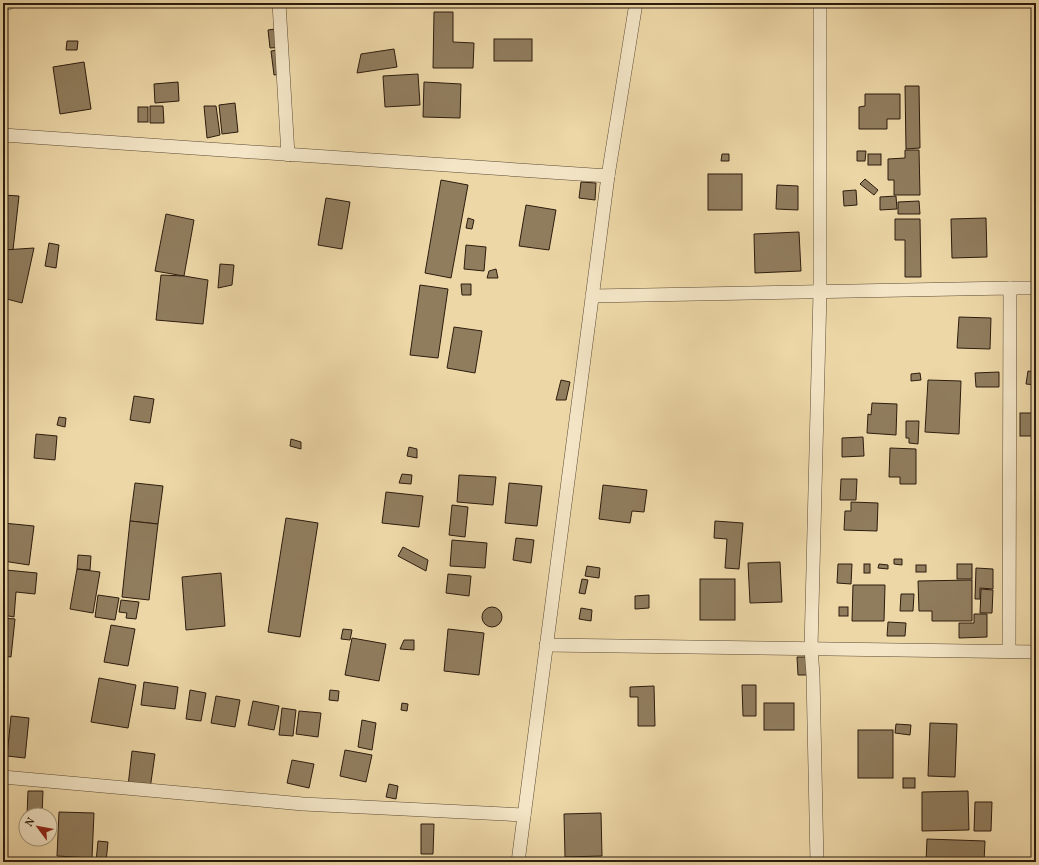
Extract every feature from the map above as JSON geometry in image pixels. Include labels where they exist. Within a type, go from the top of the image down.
[{"type":"street","points":[[3,3],[8,3]]},
{"type":"street","points":[[279,3],[288,155]]},
{"type":"street","points":[[518,862],[608,176],[636,3]]},
{"type":"street","points":[[817,862],[814,675],[811,648],[820,292],[820,3]]},
{"type":"street","points":[[3,135],[608,176]]},
{"type":"street","points":[[1009,651],[1010,288]]},
{"type":"street","points":[[592,296],[1036,288]]},
{"type":"street","points":[[546,644],[1036,652]]},
{"type":"street","points":[[3,777],[303,804],[524,815]]},
{"type":"building","points":[[434,12],[453,12],[453,42],[474,43],[473,68],[433,68]]},
{"type":"building","points":[[282,28],[284,47],[270,48],[268,30]]},
{"type":"building","points":[[494,39],[532,39],[532,61],[494,61]]},
{"type":"building","points":[[67,41],[78,41],[77,50],[66,50]]},
{"type":"building","points":[[285,49],[288,73],[274,75],[271,51]]},
{"type":"building","points":[[394,49],[397,67],[357,73],[361,54]]},
{"type":"building","points":[[84,62],[91,109],[60,114],[53,67]]},
{"type":"building","points":[[418,74],[420,105],[385,107],[383,76]]},
{"type":"building","points":[[178,82],[179,101],[155,103],[154,84]]},
{"type":"building","points":[[424,82],[461,84],[460,118],[423,117]]},
{"type":"building","points":[[905,86],[919,86],[920,148],[906,149]]},
{"type":"building","points":[[865,94],[900,94],[900,119],[887,119],[887,129],[859,129],[859,107],[865,106]]},
{"type":"building","points":[[235,103],[238,132],[222,134],[219,105]]},
{"type":"building","points":[[150,106],[163,106],[164,123],[150,123]]},
{"type":"building","points":[[204,106],[216,106],[220,135],[207,138]]},
{"type":"building","points":[[138,107],[148,107],[148,122],[138,122]]},
{"type":"building","points":[[905,150],[919,150],[920,195],[894,195],[894,180],[888,180],[888,159],[905,158]]},
{"type":"building","points":[[857,151],[866,151],[865,161],[857,161]]},
{"type":"building","points":[[722,154],[729,154],[729,161],[721,161]]},
{"type":"building","points":[[868,154],[881,154],[881,165],[868,165]]},
{"type":"building","points":[[708,174],[742,174],[742,210],[708,210]]},
{"type":"building","points":[[865,179],[878,190],[874,195],[860,184]]},
{"type":"building","points":[[441,180],[468,185],[451,278],[425,273]]},
{"type":"building","points":[[581,182],[596,183],[595,200],[579,198]]},
{"type":"building","points":[[777,185],[798,186],[798,210],[776,209]]},
{"type":"building","points":[[856,190],[857,205],[844,206],[843,191]]},
{"type":"building","points":[[3,195],[19,196],[13,250],[3,249]]},
{"type":"building","points":[[896,196],[897,209],[880,210],[880,197]]},
{"type":"building","points":[[326,198],[350,202],[342,249],[318,245]]},
{"type":"building","points":[[919,201],[920,214],[898,214],[898,202]]},
{"type":"building","points":[[526,205],[556,210],[549,250],[519,246]]},
{"type":"building","points":[[166,214],[194,220],[184,276],[155,271]]},
{"type":"building","points":[[468,218],[474,220],[472,229],[466,228]]},
{"type":"building","points":[[986,218],[987,257],[952,258],[951,219]]},
{"type":"building","points":[[895,219],[920,219],[921,277],[905,277],[905,240],[895,240]]},
{"type":"building","points":[[799,232],[801,271],[755,273],[754,234]]},
{"type":"building","points":[[49,243],[59,245],[56,268],[45,266]]},
{"type":"building","points":[[466,245],[486,247],[484,271],[464,269]]},
{"type":"building","points":[[34,248],[22,303],[3,298],[3,250]]},
{"type":"building","points":[[220,264],[234,265],[232,285],[218,288]]},
{"type":"building","points":[[496,269],[498,278],[487,278],[489,271]]},
{"type":"building","points":[[161,275],[184,276],[208,280],[203,324],[156,320]]},
{"type":"building","points":[[461,284],[471,284],[471,295],[462,295]]},
{"type":"building","points":[[420,285],[448,289],[438,358],[410,355]]},
{"type":"building","points":[[959,317],[991,318],[990,349],[957,348]]},
{"type":"building","points":[[454,327],[482,331],[475,373],[447,368]]},
{"type":"building","points":[[1028,371],[1036,372],[1036,385],[1026,384]]},
{"type":"building","points":[[999,372],[999,387],[976,387],[975,373]]},
{"type":"building","points":[[920,373],[921,380],[911,381],[911,374]]},
{"type":"building","points":[[561,380],[570,382],[566,400],[556,400]]},
{"type":"building","points":[[928,380],[961,381],[959,434],[925,432]]},
{"type":"building","points":[[134,396],[154,399],[150,423],[130,420]]},
{"type":"building","points":[[872,403],[897,404],[896,435],[867,433],[868,414],[871,415]]},
{"type":"building","points":[[1020,413],[1036,413],[1036,436],[1020,436]]},
{"type":"building","points":[[59,417],[66,418],[65,427],[57,425]]},
{"type":"building","points":[[906,421],[919,421],[918,444],[909,443],[909,438],[906,438]]},
{"type":"building","points":[[36,434],[57,436],[55,460],[34,458]]},
{"type":"building","points":[[863,437],[864,456],[842,457],[842,438]]},
{"type":"building","points":[[291,439],[301,442],[301,449],[290,446]]},
{"type":"building","points":[[409,447],[417,449],[417,458],[407,456]]},
{"type":"building","points":[[890,448],[916,449],[916,484],[900,484],[900,477],[889,477]]},
{"type":"building","points":[[402,474],[412,475],[411,484],[399,483]]},
{"type":"building","points":[[459,475],[496,477],[493,505],[457,502]]},
{"type":"building","points":[[841,479],[857,479],[856,500],[840,500]]},
{"type":"building","points":[[135,483],[163,486],[158,524],[130,521]]},
{"type":"building","points":[[509,483],[542,486],[537,526],[505,523]]},
{"type":"building","points":[[603,485],[647,490],[644,512],[632,511],[630,523],[599,519]]},
{"type":"building","points":[[386,492],[423,496],[419,527],[382,523]]},
{"type":"building","points":[[851,502],[878,503],[877,531],[844,530],[845,511],[851,511]]},
{"type":"building","points":[[452,505],[468,507],[465,537],[449,535]]},
{"type":"building","points":[[286,518],[318,523],[300,637],[268,632]]},
{"type":"building","points":[[130,521],[158,524],[149,600],[122,597]]},
{"type":"building","points":[[715,521],[743,523],[739,569],[725,568],[727,539],[714,538]]},
{"type":"building","points":[[3,523],[34,526],[29,565],[3,561]]},
{"type":"building","points":[[516,538],[534,540],[531,563],[513,560]]},
{"type":"building","points":[[452,540],[487,543],[485,568],[450,566]]},
{"type":"building","points":[[403,547],[428,560],[426,571],[398,556]]},
{"type":"building","points":[[78,555],[91,556],[90,570],[77,569]]},
{"type":"building","points":[[894,559],[902,559],[902,565],[894,564]]},
{"type":"building","points":[[780,562],[782,602],[750,603],[748,563]]},
{"type":"building","points":[[838,564],[852,564],[851,584],[837,583]]},
{"type":"building","points":[[864,564],[870,564],[870,573],[864,573]]},
{"type":"building","points":[[879,564],[888,565],[888,569],[878,568]]},
{"type":"building","points":[[957,564],[972,564],[972,579],[957,579]]},
{"type":"building","points":[[916,565],[926,565],[926,572],[916,572]]},
{"type":"building","points":[[3,566],[6,566],[6,570],[3,601]]},
{"type":"building","points":[[587,566],[600,568],[599,578],[585,576]]},
{"type":"building","points":[[976,568],[993,569],[993,589],[980,588],[980,599],[975,599]]},
{"type":"building","points":[[77,569],[100,572],[93,613],[70,609]]},
{"type":"building","points":[[6,570],[37,573],[35,594],[16,592],[14,617],[3,615]]},
{"type":"building","points":[[221,573],[225,626],[186,630],[182,577]]},
{"type":"building","points":[[448,574],[471,576],[469,596],[446,593]]},
{"type":"building","points":[[582,579],[588,580],[585,594],[579,593]]},
{"type":"building","points":[[700,579],[735,579],[735,620],[700,620]]},
{"type":"building","points":[[972,580],[972,621],[932,621],[932,611],[919,611],[918,581]]},
{"type":"building","points":[[853,585],[885,585],[884,621],[852,621]]},
{"type":"building","points":[[981,589],[993,590],[992,613],[980,613]]},
{"type":"building","points":[[901,594],[914,594],[913,611],[900,611]]},
{"type":"building","points":[[98,595],[119,598],[115,620],[95,617]]},
{"type":"building","points":[[649,595],[649,608],[635,609],[635,596]]},
{"type":"building","points":[[121,600],[139,602],[136,619],[126,618],[127,613],[119,612]]},
{"type":"building","points":[[492,607],[499,610],[502,617],[499,624],[492,627],[485,624],[482,617],[485,610]]},
{"type":"building","points":[[839,607],[848,607],[848,616],[839,616]]},
{"type":"building","points":[[581,608],[592,610],[591,621],[579,619]]},
{"type":"building","points":[[974,614],[987,614],[987,637],[959,638],[959,623],[974,623]]},
{"type":"building","points":[[3,618],[15,619],[11,657],[3,656]]},
{"type":"building","points":[[888,622],[906,623],[905,636],[887,636]]},
{"type":"building","points":[[111,625],[135,629],[128,666],[104,662]]},
{"type":"building","points":[[343,629],[352,630],[350,640],[341,639]]},
{"type":"building","points":[[448,629],[484,633],[479,675],[444,671]]},
{"type":"building","points":[[352,638],[386,644],[379,681],[345,675]]},
{"type":"building","points":[[404,640],[414,640],[414,650],[400,649]]},
{"type":"building","points":[[797,657],[808,657],[808,675],[798,675]]},
{"type":"building","points":[[99,678],[136,685],[128,728],[91,722]]},
{"type":"building","points":[[144,682],[178,687],[175,709],[141,705]]},
{"type":"building","points":[[742,685],[756,685],[756,716],[743,716]]},
{"type":"building","points":[[654,686],[655,726],[638,726],[638,697],[630,697],[630,687]]},
{"type":"building","points":[[190,690],[206,693],[201,721],[186,719]]},
{"type":"building","points":[[330,690],[339,691],[338,701],[329,700]]},
{"type":"building","points":[[216,696],[240,700],[235,727],[211,723]]},
{"type":"building","points":[[253,701],[279,706],[274,730],[248,725]]},
{"type":"building","points":[[402,703],[408,704],[407,711],[401,710]]},
{"type":"building","points":[[764,703],[794,703],[794,730],[764,730]]},
{"type":"building","points":[[282,708],[296,710],[293,736],[279,735]]},
{"type":"building","points":[[299,711],[321,713],[318,737],[296,734]]},
{"type":"building","points":[[11,716],[29,718],[25,758],[7,756]]},
{"type":"building","points":[[362,720],[376,723],[372,750],[358,747]]},
{"type":"building","points":[[930,723],[957,724],[955,777],[928,776]]},
{"type":"building","points":[[896,724],[911,725],[910,735],[895,733]]},
{"type":"building","points":[[858,730],[893,730],[893,778],[858,778]]},
{"type":"building","points":[[345,750],[372,755],[366,782],[340,776]]},
{"type":"building","points":[[132,751],[155,754],[150,789],[128,786]]},
{"type":"building","points":[[292,760],[314,764],[309,788],[287,783]]},
{"type":"building","points":[[903,778],[915,778],[915,788],[903,788]]},
{"type":"building","points":[[389,784],[398,786],[396,799],[386,797]]},
{"type":"building","points":[[28,791],[43,791],[42,807],[27,807]]},
{"type":"building","points":[[968,791],[969,830],[922,831],[922,792]]},
{"type":"building","points":[[975,802],[992,802],[991,831],[974,831]]},
{"type":"building","points":[[59,812],[94,813],[92,858],[57,856]]},
{"type":"building","points":[[601,813],[602,856],[565,857],[564,814]]},
{"type":"building","points":[[421,824],[434,824],[433,854],[421,854]]},
{"type":"building","points":[[927,839],[985,841],[984,862],[926,862]]},
{"type":"building","points":[[98,841],[108,842],[106,862],[96,862]]}]
